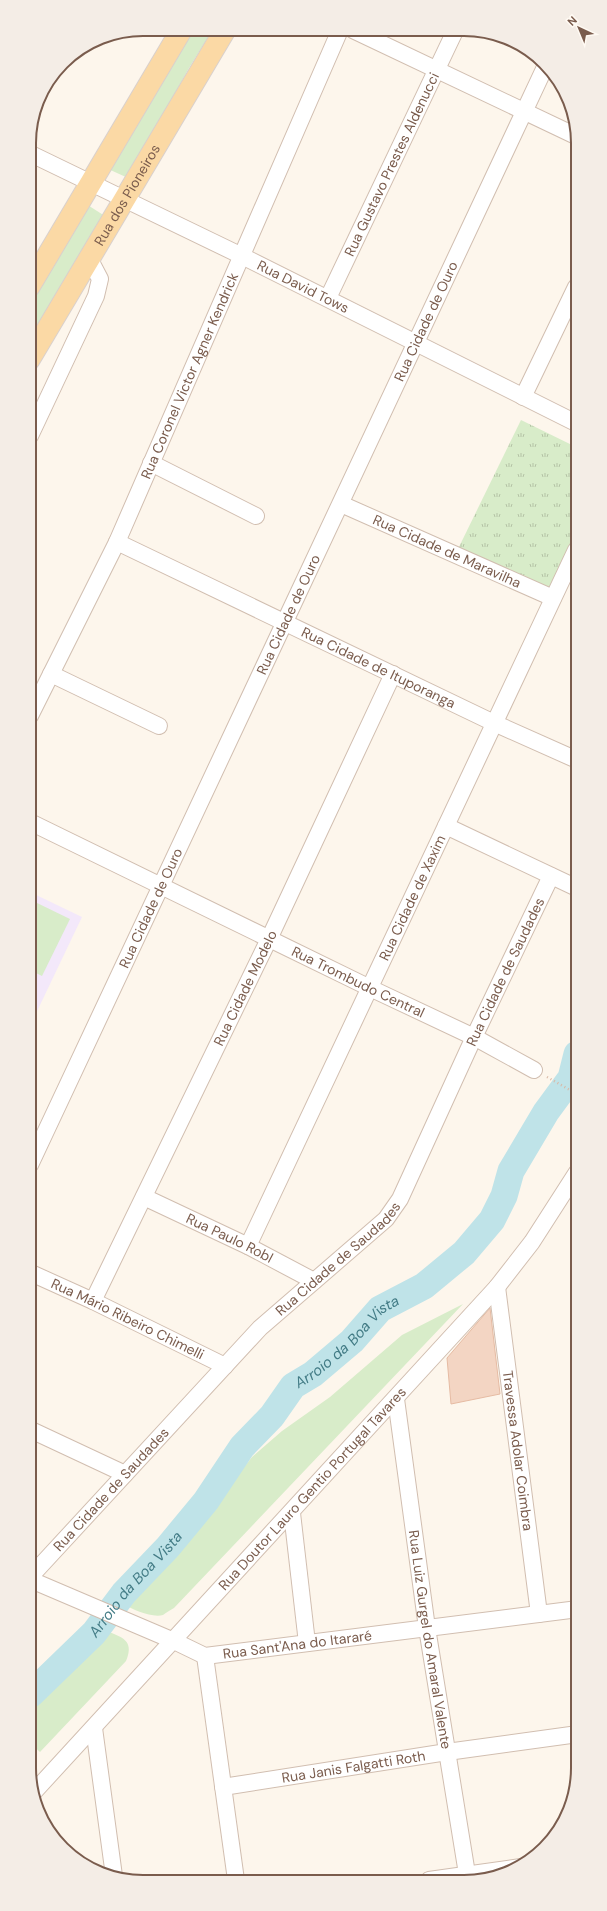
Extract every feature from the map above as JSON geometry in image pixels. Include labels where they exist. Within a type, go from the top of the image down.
[{"type":"main road","points":[[36,275],[178,36]]},
{"type":"main road","name":"Rua dos Pioneiros","points":[[36,350],[221,36]]},
{"type":"street","name":"Rua Coronel Victor Agner Kendrick","points":[[36,704],[117,542],[337,36]]},
{"type":"street","points":[[365,36],[436,71],[570,133]]},
{"type":"street","name":"Rua Gustavo Prestes Aldenucci","points":[[328,298],[453,36]]},
{"type":"street","name":"Rua Cidade de Ouro","points":[[36,1152],[417,344],[543,71]]},
{"type":"street","name":"Rua David Tows","points":[[36,157],[328,298],[571,421]]},
{"type":"street","points":[[36,423],[96,296],[100,280],[89,258]]},
{"type":"street","points":[[523,397],[571,297]]},
{"type":"street","points":[[151,463],[256,516]]},
{"type":"street","name":"Rua Cidade de Maravilha","points":[[341,504],[553,598]]},
{"type":"street","name":"Rua Cidade de Ituporanga","points":[[117,542],[494,723],[571,757]]},
{"type":"street","name":"Rua Cidade de Xaxim","points":[[248,1246],[571,560]]},
{"type":"street","points":[[51,674],[159,726]]},
{"type":"street","name":"Rua Cidade Modelo","points":[[93,1301],[269,938],[393,674]]},
{"type":"street","name":"Rua Trombudo Central","points":[[36,825],[370,988],[474,1037],[539,1072]]},
{"type":"street","points":[[446,826],[571,885]]},
{"type":"street","name":"Rua Cidade de Saudades","points":[[36,1571],[260,1328],[386,1219],[400,1199],[474,1037],[552,876]]},
{"type":"street","name":"Rua Doutor Lauro Gentio Portugal Tavares","points":[[38,1788],[292,1513],[497,1287],[532,1242],[571,1181]]},
{"type":"street","name":"Rua Paulo Robl","points":[[144,1197],[248,1246],[314,1281]]},
{"type":"street","name":"Rua Mário Ribeiro Chimelli","points":[[36,1275],[93,1301],[225,1366]]},
{"type":"street","name":"Travessa Adolar Coimbra","points":[[497,1287],[539,1614]]},
{"type":"street","name":"Rua Luiz Gurgel do Amaral Valente","points":[[396,1399],[427,1628],[468,1875]]},
{"type":"street","points":[[36,1432],[125,1474]]},
{"type":"street","points":[[292,1513],[307,1643]]},
{"type":"street","name":"Rua Sant'Ana do Itararé","points":[[36,1582],[174,1641],[205,1656],[571,1610]]},
{"type":"street","points":[[205,1656],[235,1875]]},
{"type":"street","points":[[94,1728],[113,1870]]},
{"type":"street","name":"Rua Janis Falgatti Roth","points":[[223,1787],[447,1752],[571,1735]]},
{"type":"path","points":[[539,1072],[571,1090]]},
{"type":"shaded area","points":[[36,895],[82,917],[36,1013]]},
{"type":"green space","points":[[187,36],[209,36],[189,68],[128,178],[106,168]]},
{"type":"green space","points":[[83,202],[108,218],[36,334],[36,283]]},
{"type":"green space","points":[[521,420],[571,445],[571,550],[551,594],[458,549]]},
{"type":"green space","points":[[36,902],[70,919],[42,976],[36,973]]},
{"type":"green space","points":[[463,1304],[174,1608],[159,1616],[137,1611],[124,1604],[139,1594],[171,1560],[252,1457],[282,1431],[330,1397],[402,1335]]},
{"type":"green space","points":[[101,1629],[124,1639],[129,1647],[126,1661],[40,1752],[36,1748],[36,1699],[86,1650]]},
{"type":"building","points":[[490,1308],[500,1394],[451,1404],[447,1358]]},
{"type":"waterway","name":"Arroio da Boa Vista","points":[[36,1689],[94,1633],[124,1593],[168,1547],[206,1501],[242,1447],[272,1416],[293,1386],[313,1374],[352,1341],[380,1309],[424,1286],[464,1253],[492,1220],[504,1196],[511,1171],[546,1112],[571,1078]]}]
